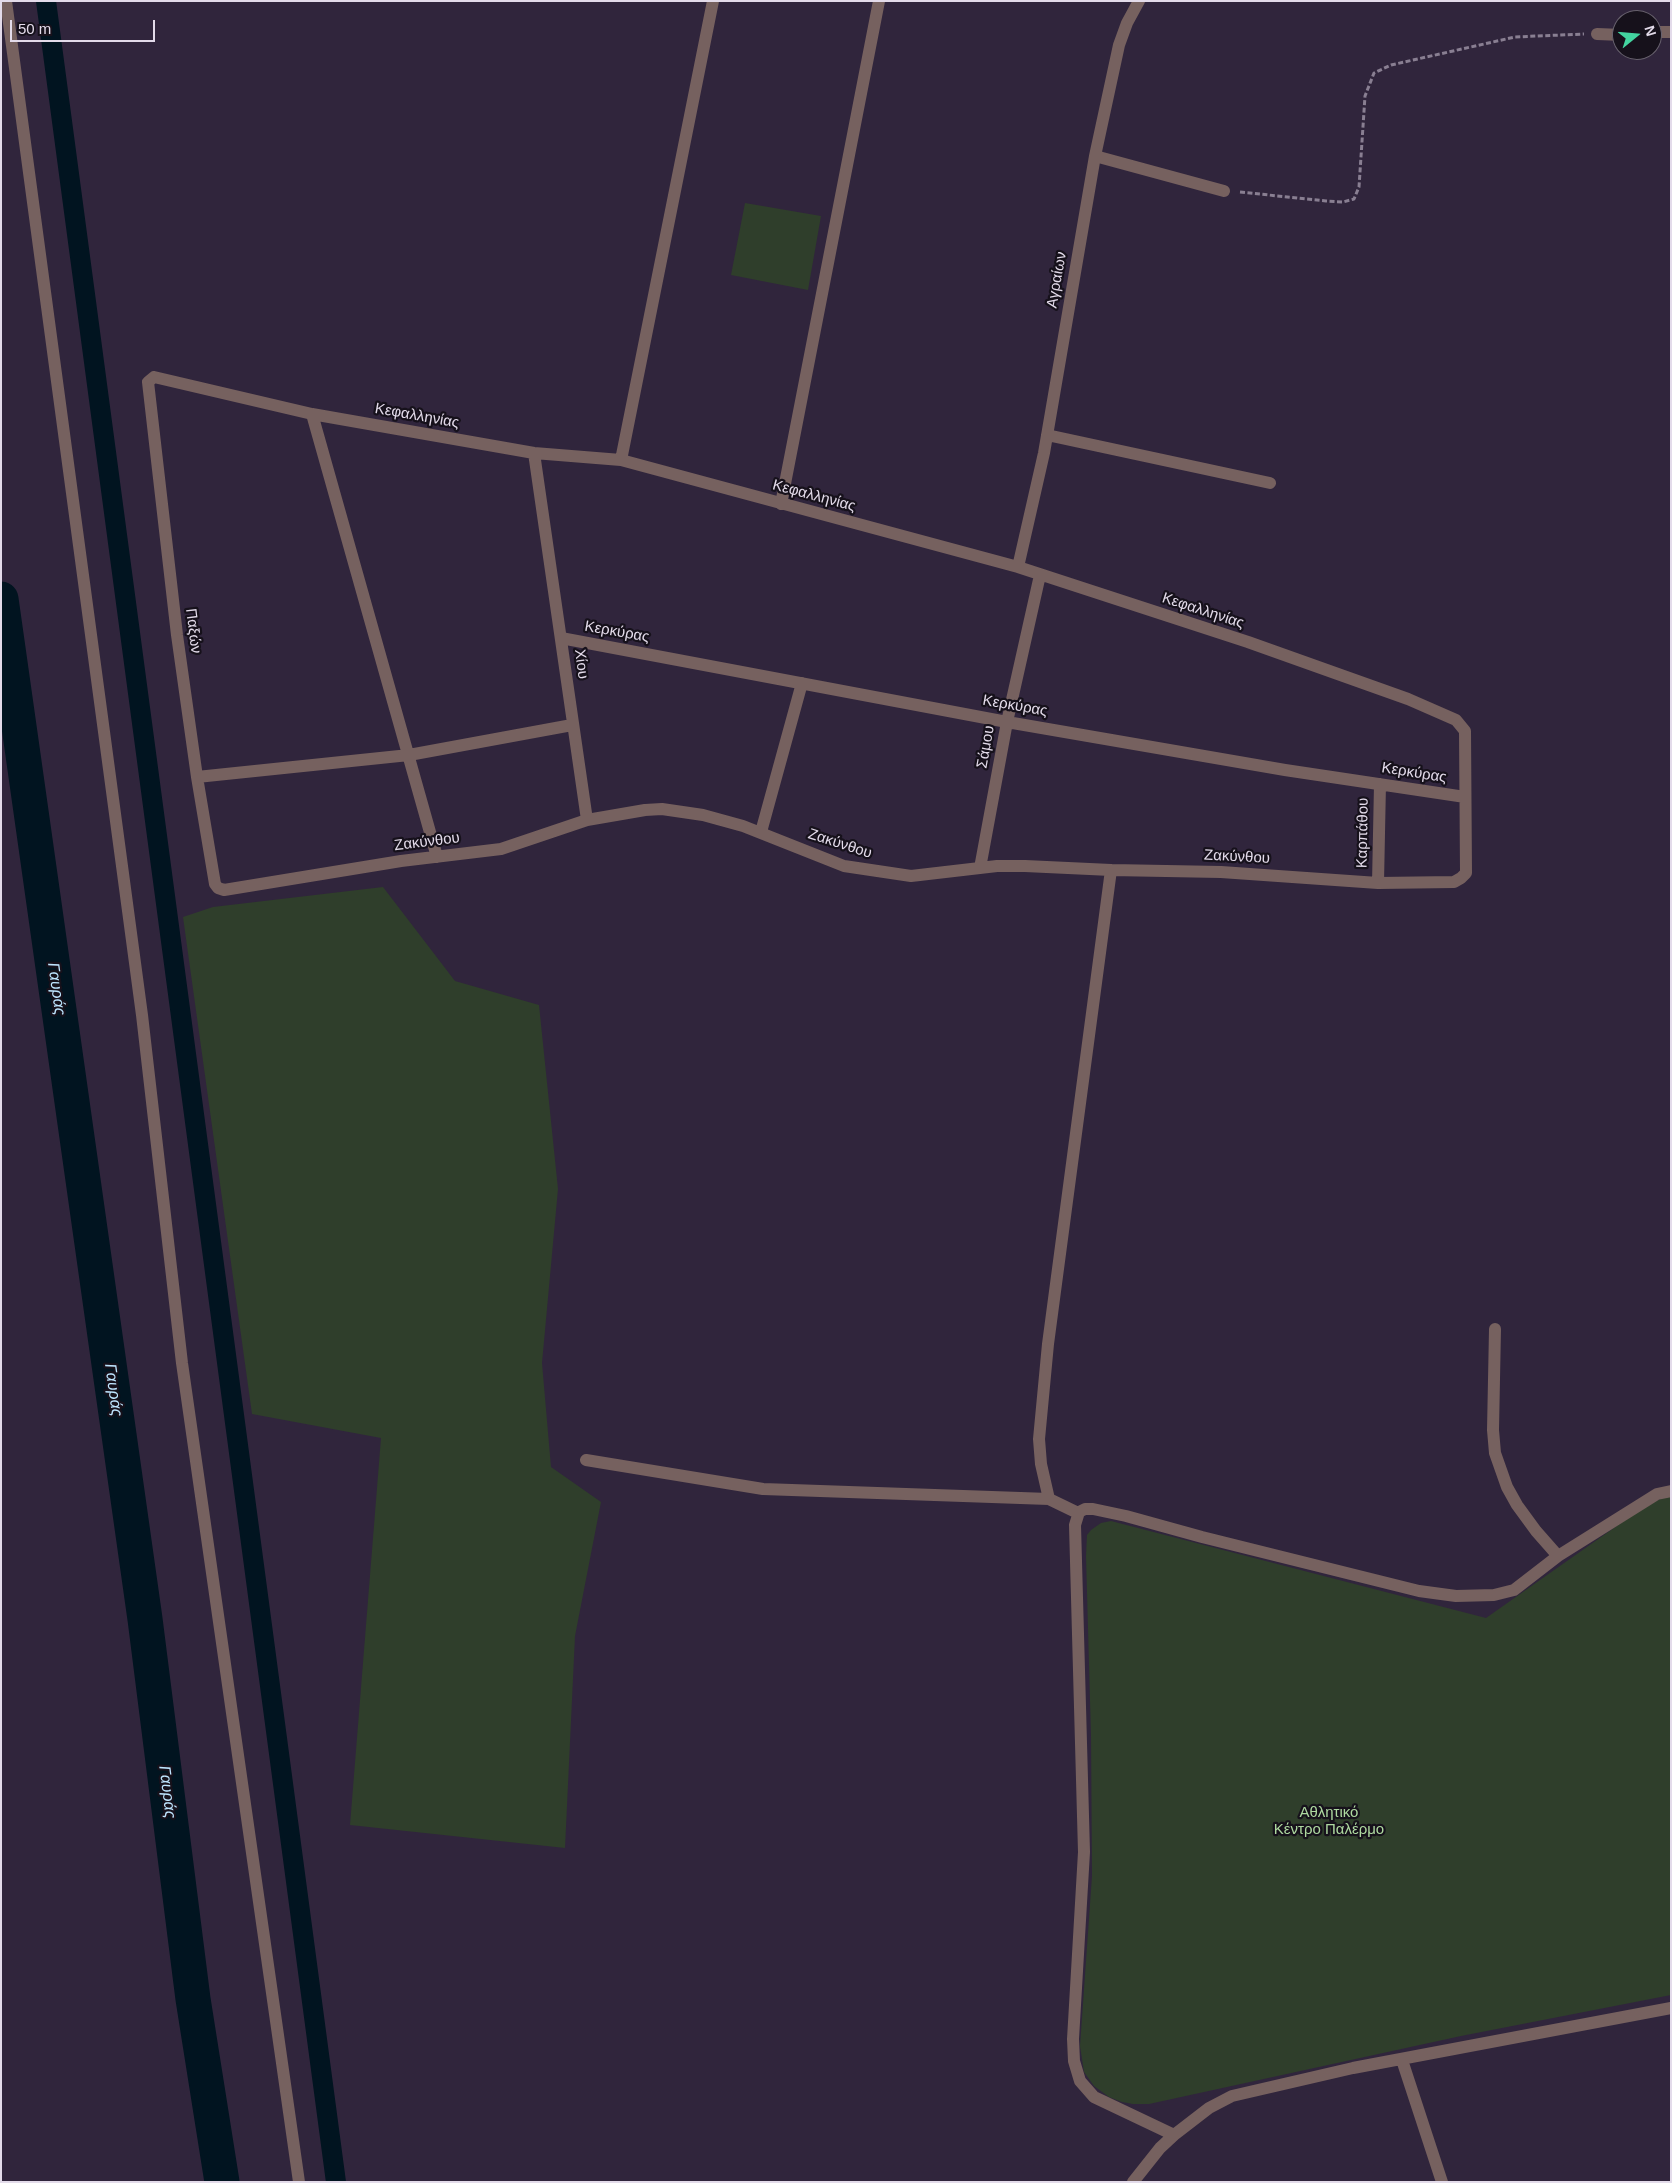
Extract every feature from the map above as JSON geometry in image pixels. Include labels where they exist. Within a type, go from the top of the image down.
[{"type":"street","points":[[6,1],[142,1015],[182,1363],[299,2182]]},
{"type":"street","points":[[621,460],[713,1]]},
{"type":"street","points":[[782,504],[879,1]]},
{"type":"street","name":"Αγραίων","points":[[1018,567],[1047,434],[1095,156],[1119,45],[1138,1]]},
{"type":"street","points":[[1597,34],[1612,35]]},
{"type":"street","points":[[1095,156],[1224,190]]},
{"type":"street","name":"Κεφαλληνίας","points":[[148,382],[154,377],[312,414],[534,453],[621,460],[1018,567],[1321,667],[1408,699],[1456,720],[1465,731],[1465,797]]},
{"type":"street","name":"Παξών","points":[[148,382],[176,625],[197,777],[215,884]]},
{"type":"street","points":[[312,414],[437,857]]},
{"type":"street","points":[[1047,434],[1270,483]]},
{"type":"street","name":"Χίου","points":[[534,453],[587,820]]},
{"type":"street","name":"Σάμου","points":[[980,868],[1007,722],[1040,575]]},
{"type":"street","name":"Κερκύρας","points":[[561,638],[1007,722],[1465,797]]},
{"type":"street","points":[[761,832],[802,683]]},
{"type":"street","points":[[197,777],[409,755],[572,725]]},
{"type":"street","name":"Καρπάθου","points":[[1378,882],[1380,784]]},
{"type":"street","name":"Ζακύνθου","points":[[215,884],[218,888],[224,890],[516,846],[587,820],[622,813],[662,809],[703,815],[761,832],[829,860],[870,871],[911,876],[980,868],[1025,866],[1221,872],[1378,882],[1454,882],[1466,873],[1465,797]]},
{"type":"street","points":[[1049,1499],[1039,1445],[1045,1375],[1111,870]]},
{"type":"street","points":[[1495,1329],[1493,1430],[1495,1453],[1507,1487],[1517,1505],[1558,1556]]},
{"type":"street","points":[[586,1460],[763,1489],[1049,1499],[1078,1513]]},
{"type":"street","points":[[1174,2135],[1094,2097],[1080,2081],[1074,2061],[1073,2031],[1084,1852],[1075,1525],[1078,1513],[1087,1508],[1105,1511],[1419,1591],[1456,1596],[1494,1595],[1514,1590],[1558,1556],[1657,1494],[1671,1491]]},
{"type":"street","points":[[1133,2182],[1160,2148],[1174,2135],[1209,2108],[1232,2096],[1353,2068],[1671,2008]]},
{"type":"street","points":[[1402,2060],[1442,2182]]},
{"type":"path","points":[[1224,190],[1326,201],[1343,202],[1354,199],[1359,187],[1365,96],[1374,73],[1391,65],[1515,37],[1597,34]]},
{"type":"green space","points":[[745,203],[821,216],[808,290],[731,275]]},
{"type":"green space","points":[[383,887],[455,981],[539,1005],[558,1189],[542,1363],[551,1467],[601,1502],[575,1636],[565,1848],[350,1825],[381,1438],[252,1414],[183,917],[213,907]]},
{"type":"green space","name":"Αθλητικό Κέντρο Παλέρμο","points":[[1671,1495],[1671,1995],[1461,2036],[1149,2104],[1122,2102],[1109,2097],[1094,2086],[1084,2072],[1080,2046],[1092,1876],[1091,1736],[1086,1556],[1087,1535],[1091,1530],[1101,1523],[1111,1521],[1486,1618],[1648,1504]]},
{"type":"waterway","points":[[46,1],[336,2182]]},
{"type":"waterway","name":"Γαυράς","points":[[1,599],[145,1619],[193,1999],[222,2182]]}]
